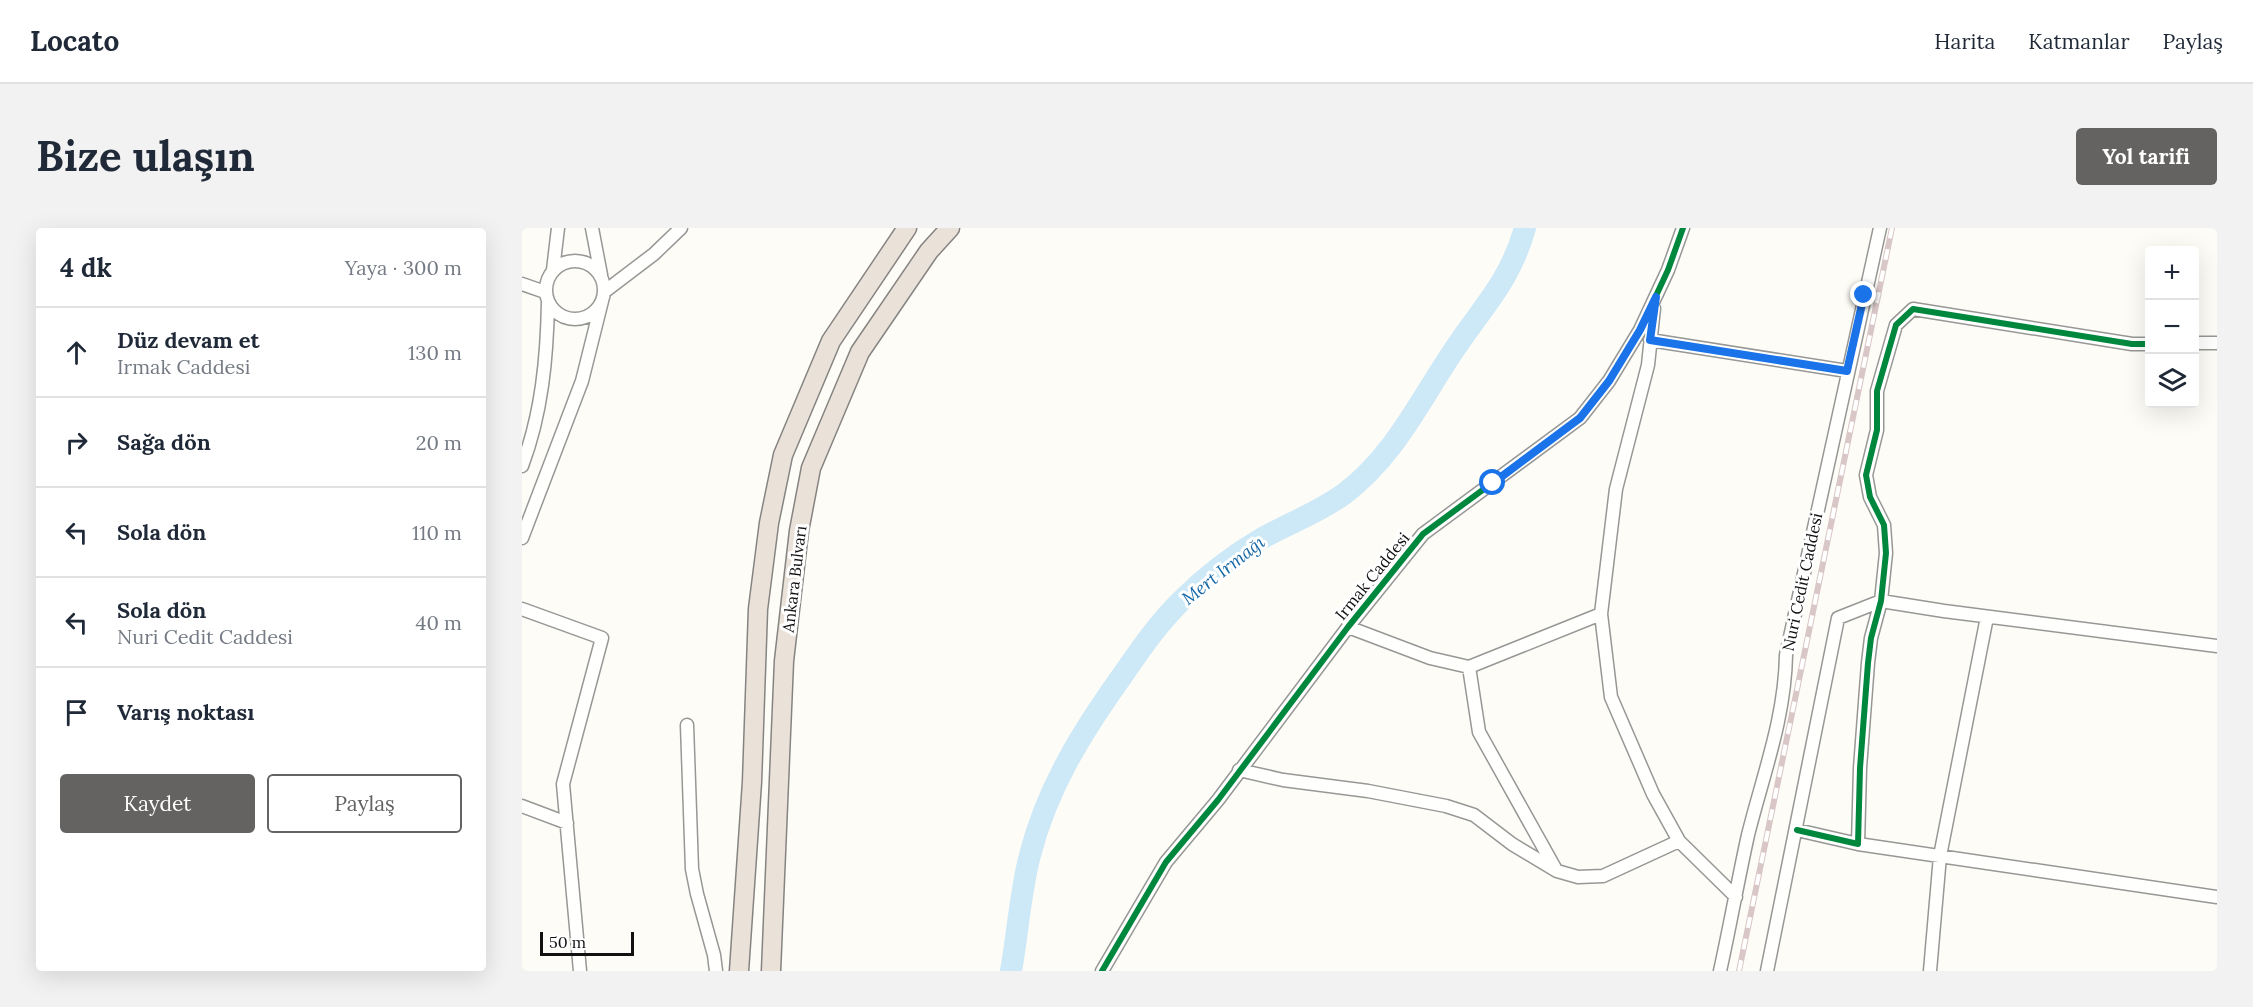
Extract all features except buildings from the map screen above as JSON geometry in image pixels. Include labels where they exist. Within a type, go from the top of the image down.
[{"type":"highway","name":"Ankara Bulvarı","points":[[739,971],[752,782],[758,609],[769,523],[783,455],[831,341],[907,228]]},
{"type":"highway","name":"Ankara Bulvarı","points":[[772,968],[784,661],[799,531],[811,468],[860,352],[928,251],[950,228]]},
{"type":"street","points":[[522,466],[543,382],[547,353],[547,297],[558,228]]},
{"type":"street","points":[[522,538],[582,381],[603,297],[592,228]]},
{"type":"street","points":[[522,284],[547,297],[554,310],[562,316],[571,319],[581,318],[590,314],[603,297],[681,228]]},
{"type":"street","name":"Irmak Caddesi","points":[[1102,971],[1166,862],[1218,800],[1348,627],[1424,534],[1580,418],[1614,372],[1640,330],[1668,270],[1683,228]]},
{"type":"street","name":"Nuri Cedit Caddesi","points":[[1720,971],[1748,836],[1781,714],[1786,656],[1880,228]]},
{"type":"street","points":[[553,270],[561,264],[580,261],[590,265],[601,277]]},
{"type":"street","points":[[1656,297],[1647,364],[1616,489],[1601,614],[1611,697],[1653,794],[1679,841],[1736,897]]},
{"type":"street","points":[[1858,844],[1860,768],[1868,663],[1871,638],[1881,601],[1886,553],[1884,525],[1870,497],[1866,476],[1877,430],[1877,391],[1896,325],[1913,309],[2132,345],[2145,344]]},
{"type":"street","points":[[1650,340],[1847,371]]},
{"type":"street","points":[[2199,343],[2217,342]]},
{"type":"street","points":[[1767,971],[1838,618],[1881,601],[2217,646]]},
{"type":"street","points":[[522,609],[602,638],[563,784],[580,971]]},
{"type":"street","points":[[1348,627],[1430,658],[1469,667],[1601,614]]},
{"type":"street","points":[[1930,971],[1940,856],[1987,617]]},
{"type":"street","points":[[1469,667],[1479,732],[1557,871]]},
{"type":"street","points":[[687,725],[692,869],[716,971]]},
{"type":"street","points":[[1239,770],[1283,780],[1368,791],[1446,806],[1474,815],[1512,844],[1557,871],[1578,877],[1603,876],[1679,841]]},
{"type":"street","points":[[522,806],[567,823]]},
{"type":"street","points":[[1797,830],[1858,844],[2217,897]]},
{"type":"waterway","name":"Mert Irmağı","points":[[1011,971],[1024,884],[1037,830],[1067,761],[1107,697],[1156,629],[1199,584],[1250,546],[1334,501],[1362,479],[1377,463],[1404,428],[1452,353],[1503,280],[1525,228]]},
{"type":"railway","points":[[1739,971],[1892,228]]},
{"type":"cycle path","points":[[1102,971],[1166,862],[1218,800],[1348,627],[1423,534],[1580,418],[1609,381],[1640,330],[1668,270],[1683,228]]},
{"type":"cycle path","points":[[1797,830],[1858,844],[1860,768],[1868,663],[1871,638],[1881,601],[1886,553],[1884,525],[1870,497],[1866,475],[1877,430],[1877,391],[1896,325],[1913,309],[2132,344],[2145,344]]},
{"type":"route","points":[[1493,483],[1580,418],[1609,381],[1640,330],[1656,297],[1650,340],[1847,371],[1864,295]]}]
